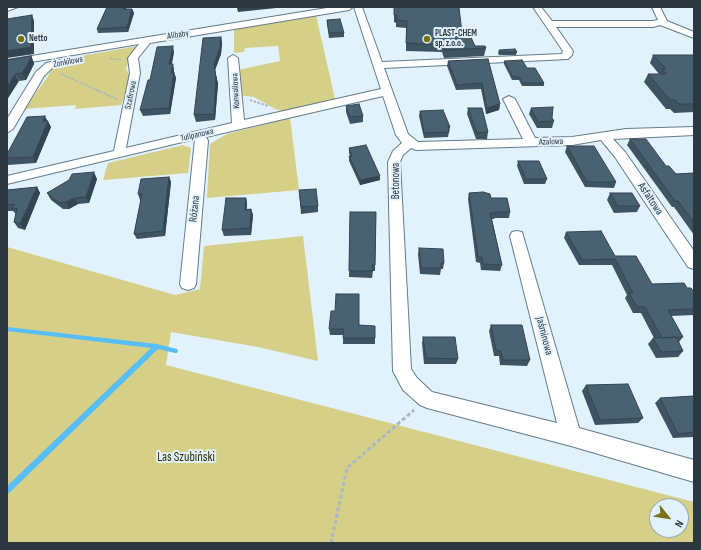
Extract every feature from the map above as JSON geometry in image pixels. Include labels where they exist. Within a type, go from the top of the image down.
[{"type":"street","points":[[7,8],[14,7]]},
{"type":"street","name":"Alibaby","points":[[7,63],[141,45],[349,7]]},
{"type":"street","points":[[358,7],[402,135],[409,143]]},
{"type":"street","points":[[378,65],[564,57],[567,55],[568,51],[537,7]]},
{"type":"street","points":[[656,7],[663,17],[663,21],[661,22]]},
{"type":"street","points":[[549,24],[653,24],[661,22],[694,35]]},
{"type":"street","name":"Żonkilowa","points":[[7,129],[36,80],[46,68],[53,64],[141,45]]},
{"type":"street","name":"Szafirowa","points":[[120,153],[135,73],[133,58],[141,45]]},
{"type":"street","name":"Konwaliowa","points":[[233,58],[238,125]]},
{"type":"street","name":"Tulipanowa","points":[[7,180],[374,93],[387,92]]},
{"type":"street","points":[[509,99],[531,142]]},
{"type":"street","name":"Azalowa","points":[[409,143],[424,146],[572,141],[626,133],[694,131]]},
{"type":"street","name":"Różana","points":[[188,284],[202,141],[199,134]]},
{"type":"street","name":"Asfaltowa","points":[[605,137],[620,155],[694,263]]},
{"type":"street","name":"Betonowa","points":[[409,143],[400,151],[394,162],[402,371],[410,384],[427,399]]},
{"type":"street","name":"Jaśminowa","points":[[517,236],[571,436]]},
{"type":"street","points":[[427,399],[571,436],[694,471]]},
{"type":"path","points":[[46,68],[129,105]]},
{"type":"path","points":[[236,98],[262,103],[283,115]]},
{"type":"path","points":[[331,543],[347,468],[427,399]]},
{"type":"green space","points":[[316,15],[335,99],[283,111],[275,109],[254,97],[238,95],[238,70],[280,61],[278,46],[245,48],[244,52],[234,53],[234,29]]},
{"type":"green space","points":[[138,46],[129,60],[126,69],[131,77],[121,105],[75,109],[76,105],[24,109],[48,76],[54,65],[52,61]]},
{"type":"green space","points":[[290,118],[299,190],[207,198],[210,144],[227,134]]},
{"type":"green space","points":[[183,145],[191,148],[188,173],[103,180],[108,163]]},
{"type":"green space","name":"Las Szubiński","points":[[303,236],[318,361],[258,347],[171,332],[166,365],[679,498],[649,498],[649,538],[689,538],[689,501],[694,502],[694,543],[7,543],[7,247],[175,295],[200,289],[204,246]]},
{"type":"building","points":[[107,7],[124,7],[123,9],[132,9],[127,27],[97,29]]},
{"type":"building","name":"PLAST-CHEM sp. z.o.o.","points":[[394,7],[459,7],[462,33],[469,33],[475,46],[485,46],[486,48],[445,50],[443,45],[406,43],[407,21],[396,20],[397,15],[394,15]]},
{"type":"building","name":"Netto","points":[[32,15],[31,47],[7,51],[7,19]]},
{"type":"building","points":[[340,19],[344,33],[329,33],[327,20]]},
{"type":"building","points":[[221,37],[220,48],[214,64],[216,78],[214,114],[194,115],[203,38]]},
{"type":"building","points":[[173,46],[169,64],[173,64],[171,74],[174,72],[169,108],[140,110],[148,80],[150,80],[157,47]]},
{"type":"building","points":[[515,49],[517,52],[500,52],[499,50]]},
{"type":"building","points":[[653,55],[694,55],[694,104],[679,104],[675,100],[670,100],[648,74],[666,74],[662,69],[666,69]]},
{"type":"building","points":[[31,56],[22,73],[15,74],[7,87],[7,60]]},
{"type":"building","points":[[488,59],[500,104],[487,108],[482,83],[457,85],[448,61]]},
{"type":"building","points":[[522,60],[527,68],[535,68],[544,83],[523,83],[519,77],[513,77],[504,61]]},
{"type":"building","points":[[359,104],[363,116],[350,117],[346,106]]},
{"type":"building","points":[[553,107],[552,118],[554,121],[538,122],[531,108]]},
{"type":"building","points":[[468,108],[482,108],[488,132],[477,133]]},
{"type":"building","points":[[443,110],[450,127],[448,127],[449,132],[424,133],[420,111]]},
{"type":"building","points":[[45,116],[43,121],[48,121],[33,157],[7,158],[7,154],[27,117]]},
{"type":"building","points":[[630,139],[646,139],[666,166],[669,166],[676,174],[694,173],[694,223],[678,201],[675,201]]},
{"type":"building","points":[[366,145],[380,176],[360,180],[349,156],[352,156],[349,148]]},
{"type":"building","points":[[567,146],[594,146],[616,182],[587,182]]},
{"type":"building","points":[[518,161],[539,161],[547,179],[526,179]]},
{"type":"building","points":[[94,172],[86,197],[75,198],[59,203],[47,193],[69,180],[72,174]]},
{"type":"building","points":[[169,177],[163,231],[134,234],[142,194],[138,194],[141,179]]},
{"type":"building","points":[[37,187],[20,224],[14,222],[17,208],[12,209],[14,204],[7,205],[7,190]]},
{"type":"building","points":[[316,189],[318,206],[301,207],[299,190]]},
{"type":"building","points":[[483,192],[490,194],[491,198],[507,198],[510,212],[490,213],[502,265],[483,264],[482,257],[478,257],[469,193]]},
{"type":"building","points":[[610,193],[632,193],[640,206],[618,206]]},
{"type":"building","points":[[226,198],[246,198],[245,210],[251,209],[250,228],[222,230]]},
{"type":"building","points":[[350,212],[376,212],[375,265],[372,265],[373,271],[349,271]]},
{"type":"building","points":[[601,231],[615,256],[636,256],[652,284],[684,283],[687,288],[691,288],[694,292],[694,309],[668,310],[683,337],[662,338],[645,307],[637,307],[629,293],[633,293],[615,259],[582,260],[566,232]]},
{"type":"building","points":[[419,248],[443,249],[444,263],[441,263],[441,268],[421,268]]},
{"type":"building","points":[[336,294],[359,294],[359,325],[375,326],[375,338],[343,338],[344,329],[329,329],[331,311],[335,311]]},
{"type":"building","points":[[491,325],[522,325],[530,360],[503,360],[501,351],[496,350]]},
{"type":"building","points":[[423,337],[455,337],[458,359],[426,358]]},
{"type":"building","points":[[676,337],[683,351],[661,352],[653,338]]},
{"type":"building","points":[[628,384],[643,418],[600,420],[586,385]]},
{"type":"building","points":[[694,396],[694,432],[678,434],[660,398]]},
{"type":"waterway","points":[[7,329],[157,346]]},
{"type":"waterway","points":[[7,491],[157,346]]},
{"type":"waterway","points":[[157,346],[175,351]]},
{"type":"place","name":"Netto","points":[[21,39]]},
{"type":"place","name":"PLAST-CHEM sp. z.o.o.","points":[[427,39]]}]
